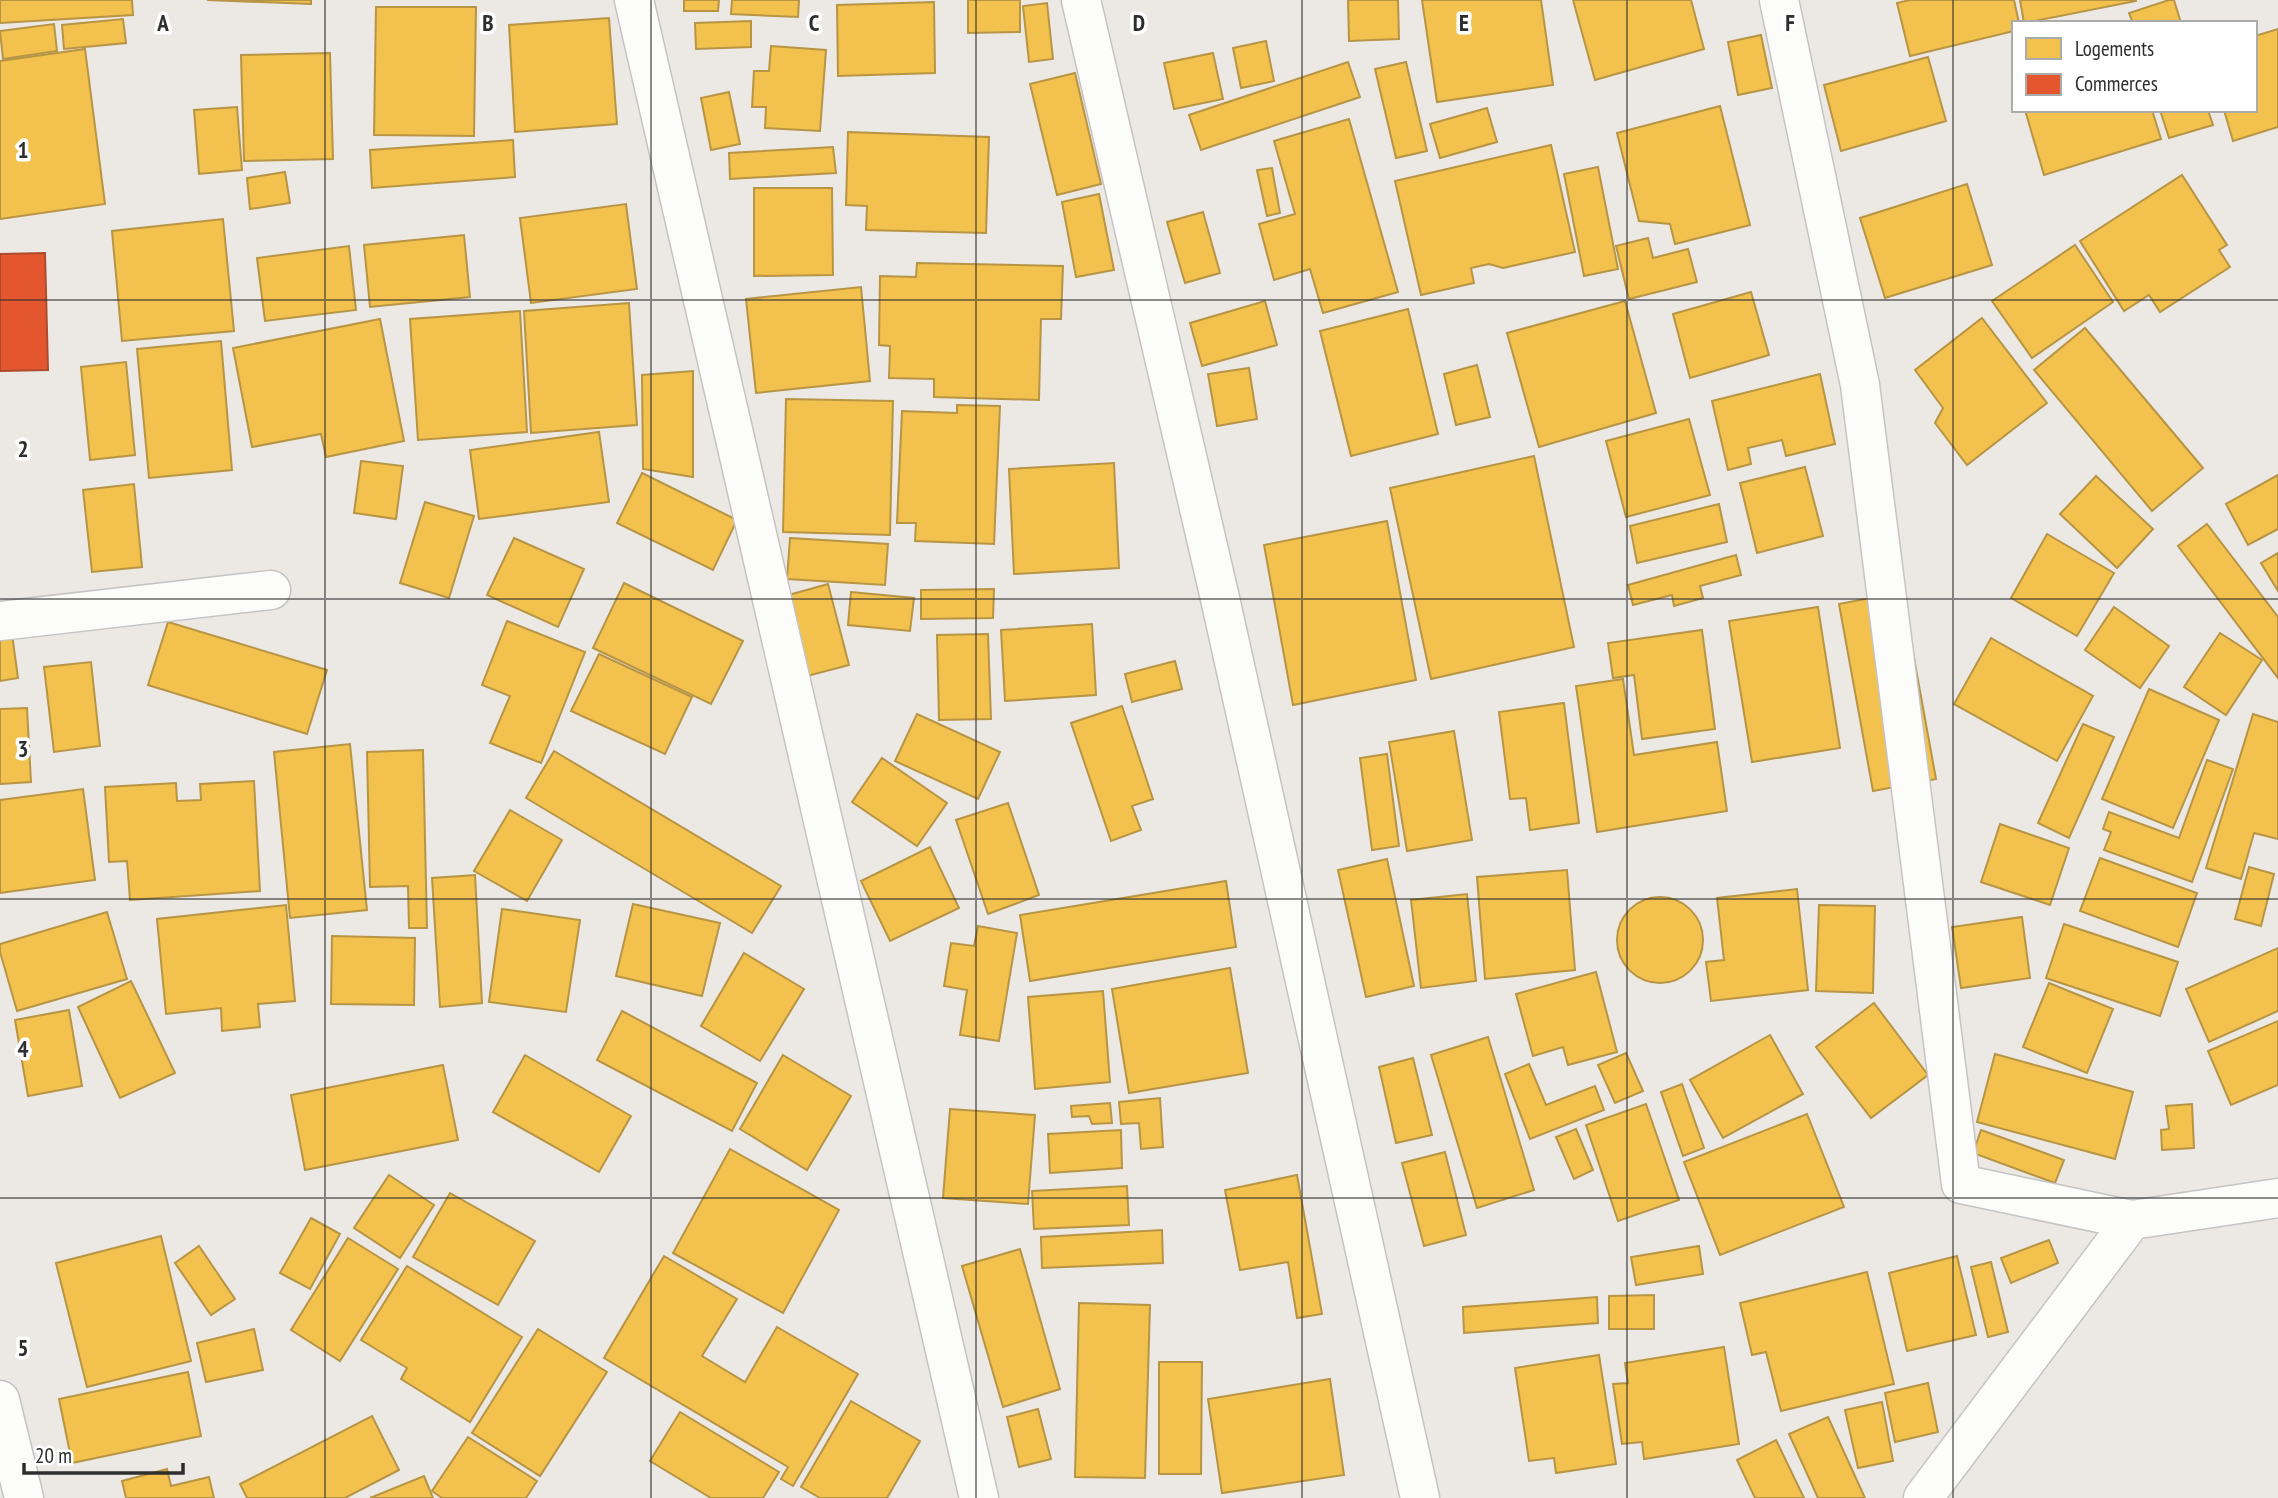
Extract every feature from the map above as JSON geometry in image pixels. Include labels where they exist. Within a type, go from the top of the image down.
[{"type":"street","points":[[634,0],[979,1498]]},
{"type":"street","points":[[1081,0],[1219,594],[1420,1498]]},
{"type":"street","points":[[1779,0],[1860,385],[1961,1184],[2132,1220],[2278,1198]]},
{"type":"street","points":[[0,621],[271,590]]},
{"type":"street","points":[[1923,1498],[2132,1220]]},
{"type":"street","points":[[0,1400],[24,1498]]},
{"type":"building: Logements","points":[[0,0],[132,0],[133,15],[0,23]]},
{"type":"building: Logements","points":[[207,0],[311,0],[311,4]]},
{"type":"building: Logements","points":[[684,0],[719,0],[718,11],[684,11]]},
{"type":"building: Logements","points":[[732,0],[799,0],[798,17],[731,14]]},
{"type":"building: Logements","points":[[968,0],[1020,0],[1020,32],[968,33]]},
{"type":"building: Logements","points":[[1348,0],[1398,0],[1399,39],[1349,41]]},
{"type":"building: Logements","points":[[1422,0],[1541,0],[1553,85],[1437,102]]},
{"type":"building: Logements","points":[[1573,0],[1691,0],[1704,49],[1595,80]]},
{"type":"building: Logements","points":[[1910,0],[2014,0],[2019,21],[2012,21],[2012,31],[1910,56],[1897,3]]},
{"type":"building: Logements","points":[[2020,0],[2136,0],[2034,21],[2024,21]]},
{"type":"building: Logements","points":[[2174,0],[2180,21],[2132,21],[2129,13]]},
{"type":"building: Logements","points":[[934,2],[935,73],[838,76],[837,5]]},
{"type":"building: Logements","points":[[1047,3],[1053,59],[1029,62],[1023,6]]},
{"type":"building: Logements","points":[[376,7],[476,7],[474,136],[374,135]]},
{"type":"building: Logements","points":[[609,18],[617,124],[515,132],[509,25]]},
{"type":"building: Logements","points":[[123,19],[126,43],[64,49],[62,25]]},
{"type":"building: Logements","points":[[751,21],[751,47],[696,49],[695,23]]},
{"type":"building: Logements","points":[[54,24],[57,51],[3,59],[0,31]]},
{"type":"building: Logements","points":[[2278,29],[2278,127],[2233,141],[2225,112],[2257,112],[2257,35]]},
{"type":"building: Logements","points":[[1761,35],[1772,88],[1738,95],[1728,42]]},
{"type":"building: Logements","points":[[1266,41],[1274,81],[1241,88],[1233,48]]},
{"type":"building: Logements","points":[[771,46],[826,50],[820,131],[765,128],[766,107],[752,107],[754,71],[769,71]]},
{"type":"building: Logements","points":[[85,49],[105,204],[0,219],[0,61]]},
{"type":"building: Logements","points":[[330,53],[333,159],[244,161],[241,55]]},
{"type":"building: Logements","points":[[1213,53],[1223,99],[1174,109],[1164,63]]},
{"type":"building: Logements","points":[[1928,57],[1946,121],[1841,151],[1824,85]]},
{"type":"building: Logements","points":[[1348,62],[1360,97],[1201,150],[1189,115]]},
{"type":"building: Logements","points":[[1406,62],[1427,151],[1396,158],[1375,69]]},
{"type":"building: Logements","points":[[1075,73],[1101,184],[1057,195],[1030,84]]},
{"type":"building: Logements","points":[[729,92],[740,144],[711,150],[701,98]]},
{"type":"building: Logements","points":[[1720,106],[1750,225],[1675,244],[1670,224],[1639,221],[1617,133]]},
{"type":"building: Logements","points":[[237,107],[242,170],[199,174],[194,110]]},
{"type":"building: Logements","points":[[1487,108],[1497,142],[1440,158],[1430,124]]},
{"type":"building: Logements","points":[[2026,112],[2153,112],[2161,139],[2044,175]]},
{"type":"building: Logements","points":[[2161,112],[2209,112],[2213,125],[2169,138]]},
{"type":"building: Logements","points":[[1349,119],[1398,292],[1323,313],[1310,269],[1274,280],[1259,224],[1295,214],[1274,141]]},
{"type":"building: Logements","points":[[848,132],[989,137],[986,233],[866,230],[867,206],[846,205]]},
{"type":"building: Logements","points":[[513,140],[515,177],[372,188],[370,150]]},
{"type":"building: Logements","points":[[1551,145],[1575,252],[1503,268],[1489,264],[1471,268],[1474,283],[1421,295],[1395,181]]},
{"type":"building: Logements","points":[[833,147],[836,173],[730,179],[729,153]]},
{"type":"building: Logements","points":[[1598,167],[1618,269],[1584,276],[1564,174]]},
{"type":"building: Logements","points":[[1272,168],[1280,213],[1267,216],[1257,170]]},
{"type":"building: Logements","points":[[285,172],[290,203],[250,209],[247,178]]},
{"type":"building: Logements","points":[[2182,175],[2227,245],[2219,250],[2230,267],[2160,312],[2149,295],[2124,311],[2080,241]]},
{"type":"building: Logements","points":[[1967,184],[1992,265],[1885,298],[1860,218]]},
{"type":"building: Logements","points":[[754,188],[832,188],[833,275],[754,276]]},
{"type":"building: Logements","points":[[1099,194],[1114,270],[1076,277],[1062,202]]},
{"type":"building: Logements","points":[[626,204],[637,289],[531,303],[520,218]]},
{"type":"building: Logements","points":[[1203,212],[1220,273],[1185,283],[1167,222]]},
{"type":"building: Logements","points":[[223,219],[234,331],[122,341],[112,231]]},
{"type":"building: Logements","points":[[464,235],[470,297],[370,307],[364,245]]},
{"type":"building: Logements","points":[[1648,238],[1653,258],[1688,249],[1697,282],[1629,299],[1616,246]]},
{"type":"building: Logements","points":[[2075,245],[2113,302],[2032,358],[1992,301]]},
{"type":"building: Logements","points":[[349,246],[356,310],[265,321],[257,258]]},
{"type":"building: Logements","points":[[917,263],[1063,266],[1061,319],[1041,319],[1039,400],[934,397],[934,379],[889,378],[890,346],[879,345],[880,276],[916,277]]},
{"type":"building: Logements","points":[[861,287],[870,381],[756,393],[746,299]]},
{"type":"building: Logements","points":[[1751,292],[1769,355],[1690,378],[1673,314]]},
{"type":"building: Logements","points":[[1265,301],[1277,345],[1202,366],[1190,323]]},
{"type":"building: Logements","points":[[1625,301],[1656,413],[1539,447],[1507,333]]},
{"type":"building: Logements","points":[[629,303],[637,425],[531,433],[524,311]]},
{"type":"building: Logements","points":[[1408,309],[1438,434],[1351,456],[1320,331]]},
{"type":"building: Logements","points":[[520,311],[527,432],[418,440],[410,319]]},
{"type":"building: Logements","points":[[1982,318],[2047,403],[1967,465],[1935,423],[1943,408],[1915,370]]},
{"type":"building: Logements","points":[[380,319],[404,441],[326,457],[321,434],[252,447],[233,348]]},
{"type":"building: Logements","points":[[2085,328],[2203,468],[2152,511],[2034,370]]},
{"type":"building: Logements","points":[[221,341],[232,470],[149,478],[137,349]]},
{"type":"building: Logements","points":[[126,362],[135,455],[90,460],[81,367]]},
{"type":"building: Logements","points":[[1477,365],[1490,417],[1456,425],[1444,374]]},
{"type":"building: Logements","points":[[1249,368],[1257,419],[1217,426],[1208,374]]},
{"type":"building: Logements","points":[[693,371],[693,477],[643,469],[642,375]]},
{"type":"building: Logements","points":[[1820,374],[1835,444],[1786,456],[1782,440],[1748,448],[1751,464],[1728,470],[1712,401]]},
{"type":"building: Logements","points":[[786,399],[893,401],[890,535],[783,532]]},
{"type":"building: Logements","points":[[957,405],[1000,406],[994,544],[915,541],[916,523],[897,523],[902,411],[957,413]]},
{"type":"building: Logements","points":[[1689,419],[1710,495],[1626,517],[1606,441]]},
{"type":"building: Logements","points":[[599,432],[609,502],[479,519],[470,450]]},
{"type":"building: Logements","points":[[1534,456],[1574,647],[1431,679],[1390,488]]},
{"type":"building: Logements","points":[[361,461],[403,466],[396,519],[354,513]]},
{"type":"building: Logements","points":[[1114,463],[1119,568],[1014,574],[1009,469]]},
{"type":"building: Logements","points":[[1805,467],[1823,536],[1757,553],[1740,483]]},
{"type":"building: Logements","points":[[642,473],[737,520],[713,570],[617,523]]},
{"type":"building: Logements","points":[[2278,475],[2278,529],[2248,545],[2226,504]]},
{"type":"building: Logements","points":[[2096,476],[2153,529],[2117,568],[2060,514]]},
{"type":"building: Logements","points":[[134,484],[142,567],[92,572],[83,490]]},
{"type":"building: Logements","points":[[425,502],[474,516],[449,598],[400,583]]},
{"type":"building: Logements","points":[[1719,504],[1727,542],[1637,563],[1630,526]]},
{"type":"building: Logements","points":[[1387,521],[1416,680],[1293,705],[1264,545]]},
{"type":"building: Logements","points":[[2207,524],[2278,617],[2278,678],[2178,546]]},
{"type":"building: Logements","points":[[2047,534],[2114,573],[2077,636],[2011,598]]},
{"type":"building: Logements","points":[[514,538],[584,569],[558,627],[487,595]]},
{"type":"building: Logements","points":[[790,538],[888,544],[885,585],[787,579]]},
{"type":"building: Logements","points":[[2278,553],[2278,591],[2261,563]]},
{"type":"building: Logements","points":[[1736,555],[1741,575],[1700,586],[1703,598],[1674,606],[1672,595],[1633,605],[1628,585]]},
{"type":"building: Logements","points":[[624,583],[743,641],[711,704],[593,648]]},
{"type":"building: Logements","points":[[828,584],[849,665],[807,676],[785,596]]},
{"type":"building: Logements","points":[[994,589],[993,618],[921,619],[921,590]]},
{"type":"building: Logements","points":[[851,592],[914,598],[910,631],[848,625]]},
{"type":"building: Logements","points":[[1902,592],[1936,779],[1873,791],[1839,604]]},
{"type":"building: Logements","points":[[1818,607],[1840,748],[1752,762],[1729,621]]},
{"type":"building: Logements","points":[[2114,607],[2169,646],[2140,688],[2085,650]]},
{"type":"building: Logements","points":[[507,621],[585,652],[541,763],[490,743],[510,696],[482,685]]},
{"type":"building: Logements","points":[[168,622],[327,670],[307,734],[148,685]]},
{"type":"building: Logements","points":[[1092,624],[1096,695],[1005,701],[1001,630]]},
{"type":"building: Logements","points":[[1702,630],[1715,729],[1642,739],[1634,675],[1613,678],[1608,643]]},
{"type":"building: Logements","points":[[2220,633],[2262,660],[2226,715],[2184,687]]},
{"type":"building: Logements","points":[[12,634],[18,678],[0,681],[0,636]]},
{"type":"building: Logements","points":[[988,634],[991,719],[939,720],[937,635]]},
{"type":"building: Logements","points":[[1991,638],[2093,696],[2057,761],[1954,704]]},
{"type":"building: Logements","points":[[599,654],[692,697],[665,754],[571,711]]},
{"type":"building: Logements","points":[[1175,661],[1182,689],[1132,702],[1125,674]]},
{"type":"building: Logements","points":[[91,662],[100,746],[54,752],[44,667]]},
{"type":"building: Logements","points":[[1623,679],[1634,755],[1717,742],[1727,811],[1597,832],[1576,686]]},
{"type":"building: Logements","points":[[2149,689],[2219,720],[2173,828],[2102,799]]},
{"type":"building: Logements","points":[[1564,703],[1579,823],[1530,830],[1526,798],[1510,799],[1499,712]]},
{"type":"building: Logements","points":[[1122,706],[1153,799],[1132,806],[1141,830],[1111,841],[1071,723]]},
{"type":"building: Logements","points":[[27,708],[31,782],[0,784],[0,709]]},
{"type":"building: Logements","points":[[917,714],[1000,752],[978,799],[895,761]]},
{"type":"building: Logements","points":[[2253,714],[2278,722],[2278,839],[2254,833],[2241,879],[2206,868]]},
{"type":"building: Logements","points":[[2083,724],[2114,737],[2069,838],[2038,823]]},
{"type":"building: Logements","points":[[1454,731],[1472,840],[1407,851],[1389,742]]},
{"type":"building: Logements","points":[[350,744],[367,910],[290,918],[274,752]]},
{"type":"building: Logements","points":[[423,750],[427,928],[409,928],[408,886],[370,887],[367,752]]},
{"type":"building: Logements","points":[[554,751],[781,886],[752,933],[526,798]]},
{"type":"building: Logements","points":[[1387,754],[1399,846],[1372,850],[1360,758]]},
{"type":"building: Logements","points":[[882,758],[947,803],[917,846],[852,802]]},
{"type":"building: Logements","points":[[2207,760],[2233,769],[2192,882],[2104,850],[2111,832],[2103,829],[2109,812],[2179,838]]},
{"type":"building: Logements","points":[[254,781],[260,891],[130,900],[127,861],[109,862],[105,787],[176,783],[177,801],[201,800],[200,784]]},
{"type":"building: Logements","points":[[83,789],[95,880],[0,893],[0,800]]},
{"type":"building: Logements","points":[[1008,803],[1039,895],[988,914],[956,820]]},
{"type":"building: Logements","points":[[510,810],[562,840],[527,901],[474,871]]},
{"type":"building: Logements","points":[[2000,824],[2069,848],[2050,905],[1981,882]]},
{"type":"building: Logements","points":[[930,847],[959,908],[890,941],[861,881]]},
{"type":"building: Logements","points":[[2100,858],[2197,893],[2178,947],[2080,911]]},
{"type":"building: Logements","points":[[1387,859],[1414,986],[1366,997],[1338,870]]},
{"type":"building: Logements","points":[[2249,867],[2274,874],[2261,926],[2235,919]]},
{"type":"building: Logements","points":[[1567,870],[1575,970],[1485,979],[1477,877]]},
{"type":"building: Logements","points":[[475,875],[482,1003],[440,1007],[432,878]]},
{"type":"building: Logements","points":[[1226,881],[1236,947],[1030,981],[1020,915]]},
{"type":"building: Logements","points":[[1797,889],[1808,990],[1711,1001],[1706,962],[1724,960],[1717,898]]},
{"type":"building: Logements","points":[[1467,894],[1476,981],[1421,988],[1411,900]]},
{"type":"building: Logements","points":[[1660,897],[1684,904],[1696,916],[1703,940],[1696,964],[1684,976],[1660,983],[1636,976],[1624,964],[1617,940],[1624,916],[1636,904]]},
{"type":"building: Logements","points":[[633,904],[720,923],[702,996],[616,976]]},
{"type":"building: Logements","points":[[286,905],[295,1001],[258,1004],[260,1027],[222,1031],[221,1008],[166,1014],[157,919]]},
{"type":"building: Logements","points":[[1819,905],[1875,906],[1873,993],[1816,991]]},
{"type":"building: Logements","points":[[502,909],[580,920],[566,1012],[489,1002]]},
{"type":"building: Logements","points":[[107,912],[127,979],[17,1011],[0,944]]},
{"type":"building: Logements","points":[[2022,917],[2030,978],[1961,988],[1952,927]]},
{"type":"building: Logements","points":[[2064,924],[2178,962],[2160,1016],[2046,978]]},
{"type":"building: Logements","points":[[978,926],[1017,933],[999,1041],[960,1035],[967,990],[944,986],[951,943],[974,946]]},
{"type":"building: Logements","points":[[332,936],[415,938],[414,1005],[331,1004]]},
{"type":"building: Logements","points":[[2278,948],[2278,1011],[2209,1042],[2186,989]]},
{"type":"building: Logements","points":[[744,953],[804,989],[760,1061],[701,1026]]},
{"type":"building: Logements","points":[[1230,968],[1248,1073],[1129,1093],[1112,989]]},
{"type":"building: Logements","points":[[1596,972],[1617,1052],[1568,1065],[1563,1047],[1533,1056],[1516,994]]},
{"type":"building: Logements","points":[[131,981],[175,1073],[120,1098],[78,1007]]},
{"type":"building: Logements","points":[[2049,983],[2113,1009],[2087,1073],[2023,1047]]},
{"type":"building: Logements","points":[[1103,991],[1110,1082],[1035,1089],[1028,997]]},
{"type":"building: Logements","points":[[1874,1003],[1928,1075],[1871,1118],[1816,1047]]},
{"type":"building: Logements","points":[[69,1010],[82,1086],[28,1096],[15,1020]]},
{"type":"building: Logements","points":[[622,1011],[757,1083],[732,1131],[597,1060]]},
{"type":"building: Logements","points":[[2278,1021],[2278,1085],[2231,1105],[2208,1051]]},
{"type":"building: Logements","points":[[1770,1035],[1803,1094],[1723,1138],[1690,1080]]},
{"type":"building: Logements","points":[[1488,1037],[1534,1190],[1477,1208],[1431,1055]]},
{"type":"building: Logements","points":[[1626,1053],[1643,1091],[1615,1103],[1598,1065]]},
{"type":"building: Logements","points":[[1995,1054],[2133,1092],[2115,1159],[1977,1122]]},
{"type":"building: Logements","points":[[525,1055],[631,1116],[599,1172],[493,1112]]},
{"type":"building: Logements","points":[[783,1055],[851,1096],[807,1170],[740,1129]]},
{"type":"building: Logements","points":[[1413,1058],[1432,1135],[1396,1143],[1379,1067]]},
{"type":"building: Logements","points":[[1529,1064],[1546,1105],[1595,1086],[1604,1110],[1530,1139],[1505,1074]]},
{"type":"building: Logements","points":[[443,1065],[458,1140],[305,1170],[291,1095]]},
{"type":"building: Logements","points":[[1682,1084],[1704,1148],[1683,1156],[1661,1092]]},
{"type":"building: Logements","points":[[1160,1098],[1163,1147],[1141,1149],[1139,1123],[1121,1124],[1119,1102]]},
{"type":"building: Logements","points":[[1110,1103],[1112,1123],[1092,1124],[1089,1116],[1072,1117],[1071,1106]]},
{"type":"building: Logements","points":[[1646,1104],[1679,1200],[1618,1221],[1586,1125]]},
{"type":"building: Logements","points":[[2192,1104],[2194,1148],[2162,1150],[2161,1130],[2169,1129],[2166,1106]]},
{"type":"building: Logements","points":[[950,1109],[1035,1115],[1028,1204],[943,1198]]},
{"type":"building: Logements","points":[[1807,1114],[1844,1207],[1720,1255],[1684,1162]]},
{"type":"building: Logements","points":[[1576,1129],[1593,1170],[1574,1179],[1556,1137]]},
{"type":"building: Logements","points":[[1121,1130],[1122,1168],[1050,1173],[1048,1134]]},
{"type":"building: Logements","points":[[1981,1130],[2064,1160],[2055,1183],[1973,1153]]},
{"type":"building: Logements","points":[[730,1149],[839,1210],[783,1313],[673,1253]]},
{"type":"building: Logements","points":[[1445,1152],[1466,1235],[1424,1246],[1402,1163]]},
{"type":"building: Logements","points":[[389,1175],[434,1205],[400,1258],[354,1228]]},
{"type":"building: Logements","points":[[1297,1175],[1322,1314],[1297,1318],[1288,1262],[1240,1270],[1225,1190]]},
{"type":"building: Logements","points":[[1127,1186],[1129,1225],[1034,1229],[1032,1191]]},
{"type":"building: Logements","points":[[450,1193],[535,1241],[498,1305],[413,1257]]},
{"type":"building: Logements","points":[[311,1218],[340,1234],[310,1289],[280,1273]]},
{"type":"building: Logements","points":[[1162,1230],[1163,1263],[1042,1268],[1041,1237]]},
{"type":"building: Logements","points":[[161,1236],[191,1361],[87,1387],[56,1263]]},
{"type":"building: Logements","points":[[348,1238],[398,1269],[340,1361],[291,1330]]},
{"type":"building: Logements","points":[[2049,1240],[2058,1263],[2011,1283],[2001,1258]]},
{"type":"building: Logements","points":[[199,1246],[235,1299],[211,1315],[175,1263]]},
{"type":"building: Logements","points":[[1699,1246],[1703,1274],[1636,1285],[1631,1257]]},
{"type":"building: Logements","points":[[1020,1249],[1060,1389],[1003,1407],[962,1266]]},
{"type":"building: Logements","points":[[664,1256],[737,1299],[702,1356],[745,1382],[777,1327],[858,1374],[793,1486],[781,1479],[788,1467],[604,1358]]},
{"type":"building: Logements","points":[[1957,1256],[1976,1335],[1907,1351],[1889,1273]]},
{"type":"building: Logements","points":[[1991,1262],[2008,1332],[1988,1337],[1971,1267]]},
{"type":"building: Logements","points":[[407,1266],[522,1337],[470,1422],[401,1379],[407,1368],[361,1340]]},
{"type":"building: Logements","points":[[1867,1272],[1894,1384],[1781,1411],[1766,1352],[1752,1355],[1740,1303]]},
{"type":"building: Logements","points":[[1654,1295],[1654,1329],[1609,1329],[1609,1296]]},
{"type":"building: Logements","points":[[1597,1297],[1598,1323],[1464,1333],[1463,1307]]},
{"type":"building: Logements","points":[[1079,1303],[1150,1305],[1145,1478],[1075,1477]]},
{"type":"building: Logements","points":[[254,1329],[263,1370],[206,1382],[197,1343]]},
{"type":"building: Logements","points":[[538,1329],[607,1372],[540,1476],[472,1433]]},
{"type":"building: Logements","points":[[1724,1347],[1739,1444],[1644,1459],[1642,1442],[1622,1444],[1613,1384],[1628,1383],[1625,1363]]},
{"type":"building: Logements","points":[[1599,1355],[1616,1464],[1556,1473],[1554,1458],[1529,1461],[1515,1368]]},
{"type":"building: Logements","points":[[1159,1362],[1202,1362],[1201,1474],[1159,1474]]},
{"type":"building: Logements","points":[[188,1372],[201,1436],[72,1463],[59,1399]]},
{"type":"building: Logements","points":[[1330,1379],[1344,1475],[1222,1493],[1208,1399]]},
{"type":"building: Logements","points":[[1928,1383],[1938,1432],[1895,1442],[1885,1393]]},
{"type":"building: Logements","points":[[851,1401],[920,1441],[887,1498],[820,1498],[801,1487]]},
{"type":"building: Logements","points":[[1882,1402],[1893,1461],[1858,1468],[1845,1410]]},
{"type":"building: Logements","points":[[1038,1409],[1051,1459],[1019,1467],[1007,1417]]},
{"type":"building: Logements","points":[[680,1412],[779,1472],[763,1498],[711,1498],[650,1461]]},
{"type":"building: Logements","points":[[372,1416],[399,1470],[345,1498],[247,1498],[240,1484]]},
{"type":"building: Logements","points":[[1828,1417],[1865,1498],[1818,1498],[1789,1434]]},
{"type":"building: Logements","points":[[468,1437],[537,1481],[526,1498],[442,1498],[432,1491]]},
{"type":"building: Logements","points":[[1776,1440],[1804,1498],[1755,1498],[1737,1460]]},
{"type":"building: Logements","points":[[167,1469],[171,1486],[209,1477],[214,1498],[126,1498],[122,1481]]},
{"type":"building: Logements","points":[[424,1476],[433,1498],[370,1498]]},
{"type":"building: Commerces","points":[[45,253],[48,370],[0,371],[0,254]]}]
